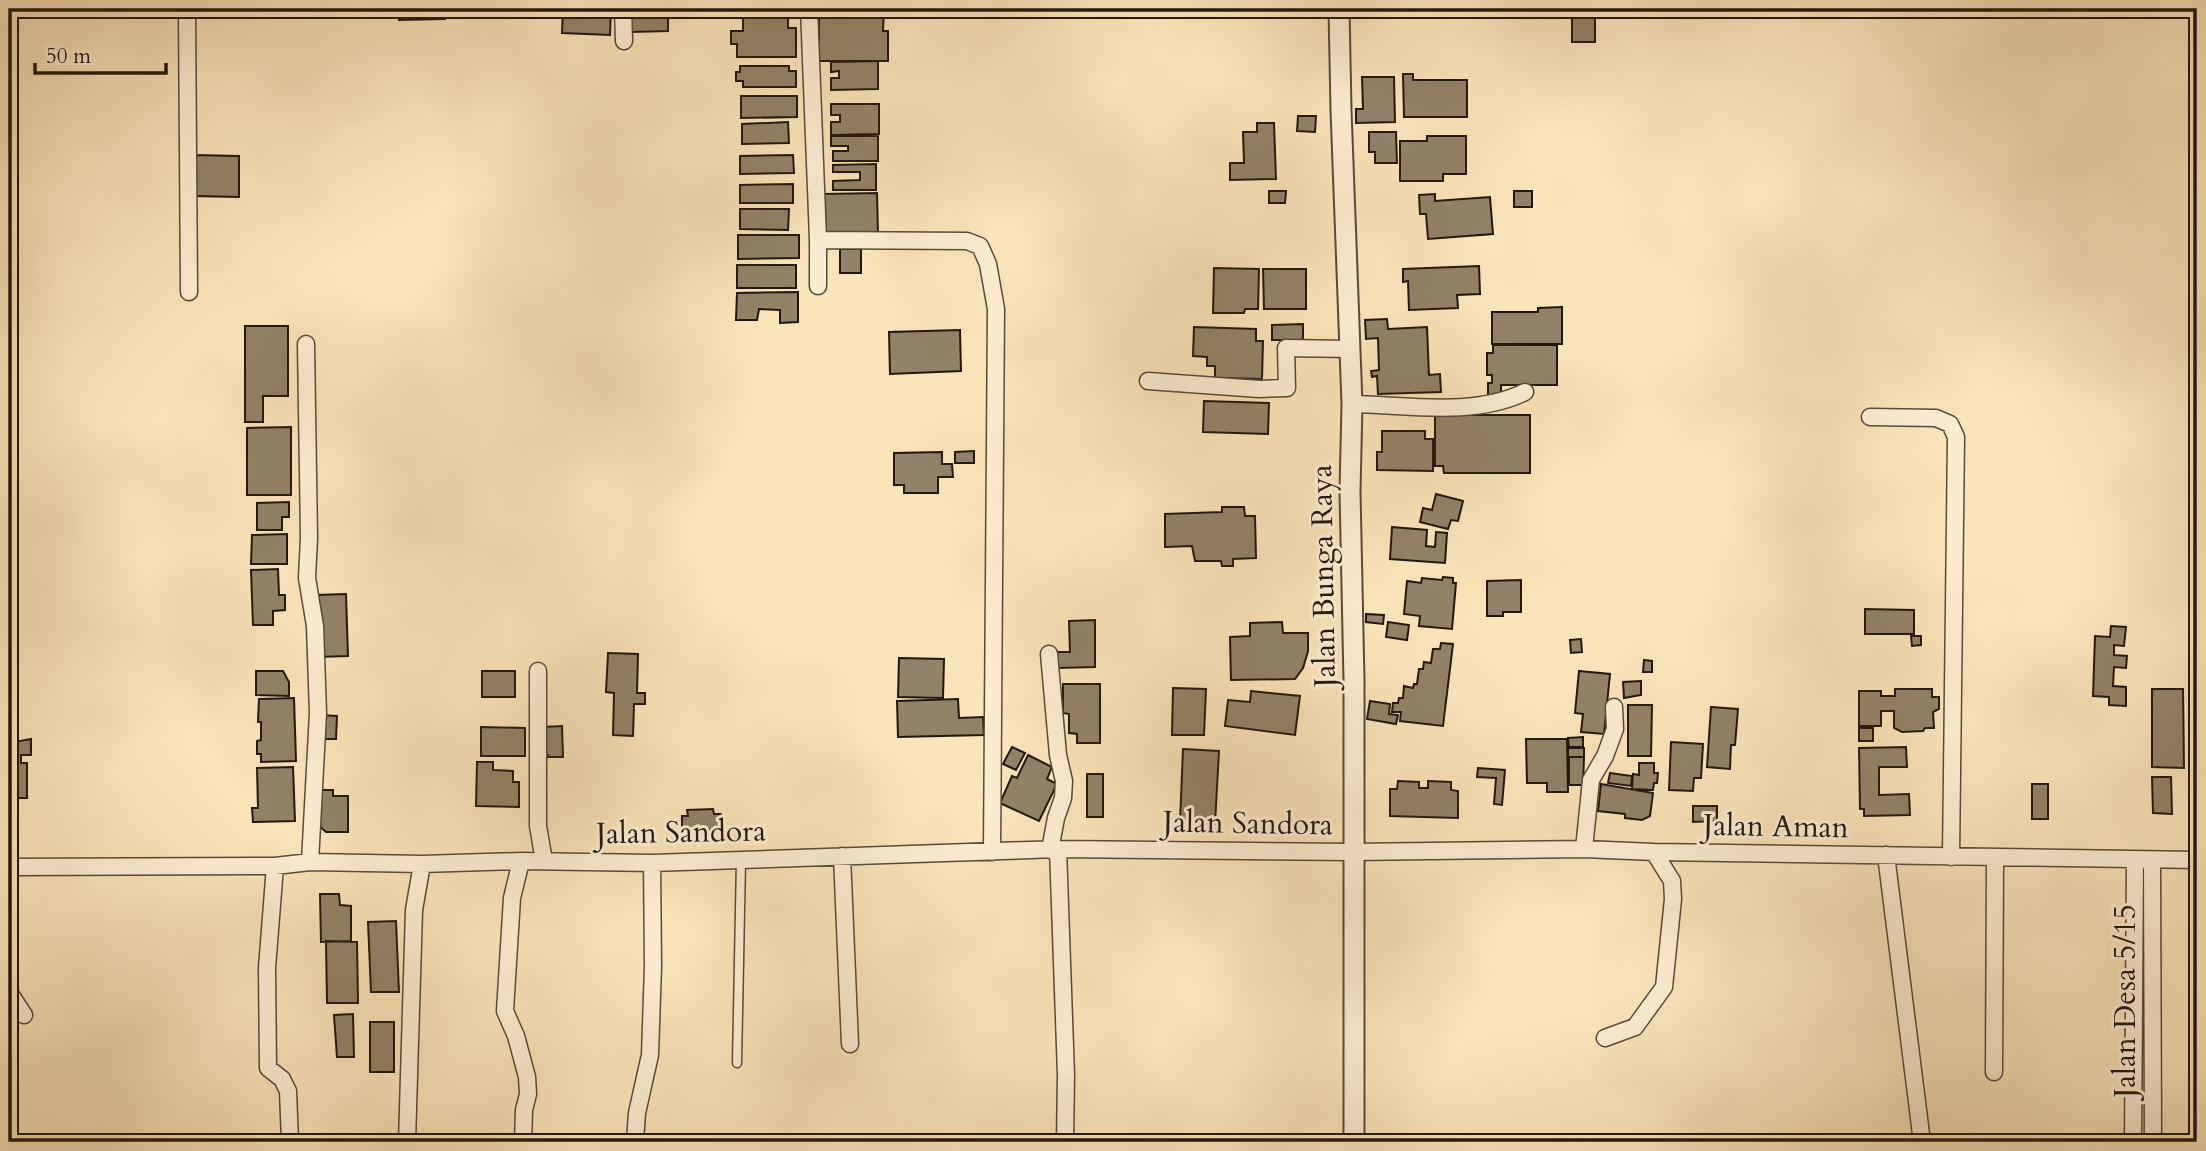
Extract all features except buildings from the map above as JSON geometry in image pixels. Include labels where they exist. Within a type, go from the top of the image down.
[{"type":"street","points":[[187,9],[189,292]]},
{"type":"street","points":[[623,9],[624,41]]},
{"type":"street","points":[[809,9],[818,286]]},
{"type":"street","name":"Jalan Bunga Raya","points":[[1339,9],[1352,404],[1350,491],[1354,681],[1353,1142]]},
{"type":"street","points":[[818,240],[967,241],[980,246],[988,264],[996,309],[992,852]]},
{"type":"street","points":[[306,344],[309,538],[307,578],[315,626],[318,713],[310,862]]},
{"type":"street","points":[[1148,381],[1259,389],[1287,388],[1286,348],[1350,349]]},
{"type":"street","points":[[1352,404],[1448,407],[1483,405],[1510,400],[1525,392]]},
{"type":"street","points":[[1870,417],[1936,418],[1950,425],[1956,437],[1951,857]]},
{"type":"street","points":[[1049,653],[1058,755],[1064,781],[1063,798],[1056,818],[1054,850],[1066,1075],[1065,1142]]},
{"type":"street","points":[[538,671],[538,826],[544,861]]},
{"type":"street","points":[[1584,849],[1591,780],[1605,756],[1615,729],[1614,707]]},
{"type":"street","name":"Jalan Aman","points":[[1353,852],[1584,849],[2197,860]]},
{"type":"street","name":"Jalan Sandora","points":[[9,867],[275,866],[310,862],[652,863],[1054,850],[1353,852]]},
{"type":"street","points":[[1605,1038],[1634,1027],[1664,987],[1673,899],[1672,881],[1654,852]]},
{"type":"street","points":[[1886,855],[1923,1142]]},
{"type":"street","points":[[842,856],[850,1044]]},
{"type":"street","points":[[1994,1072],[1995,858]]},
{"type":"street","points":[[2133,1142],[2143,860]]},
{"type":"street","name":"Jalan Desa 5/15","points":[[2143,860],[2153,1142]]},
{"type":"street","points":[[521,861],[512,898],[505,1011],[516,1036],[527,1077],[523,1142]]},
{"type":"street","points":[[635,1140],[637,1113],[650,1055],[652,863]]},
{"type":"street","points":[[407,1142],[414,910],[422,864]]},
{"type":"street","points":[[275,866],[267,968],[268,1068],[282,1079],[288,1091],[289,1142]]},
{"type":"street","points":[[9,992],[23,1015]]},
{"type":"lane","points":[[737,1063],[741,860]]}]
